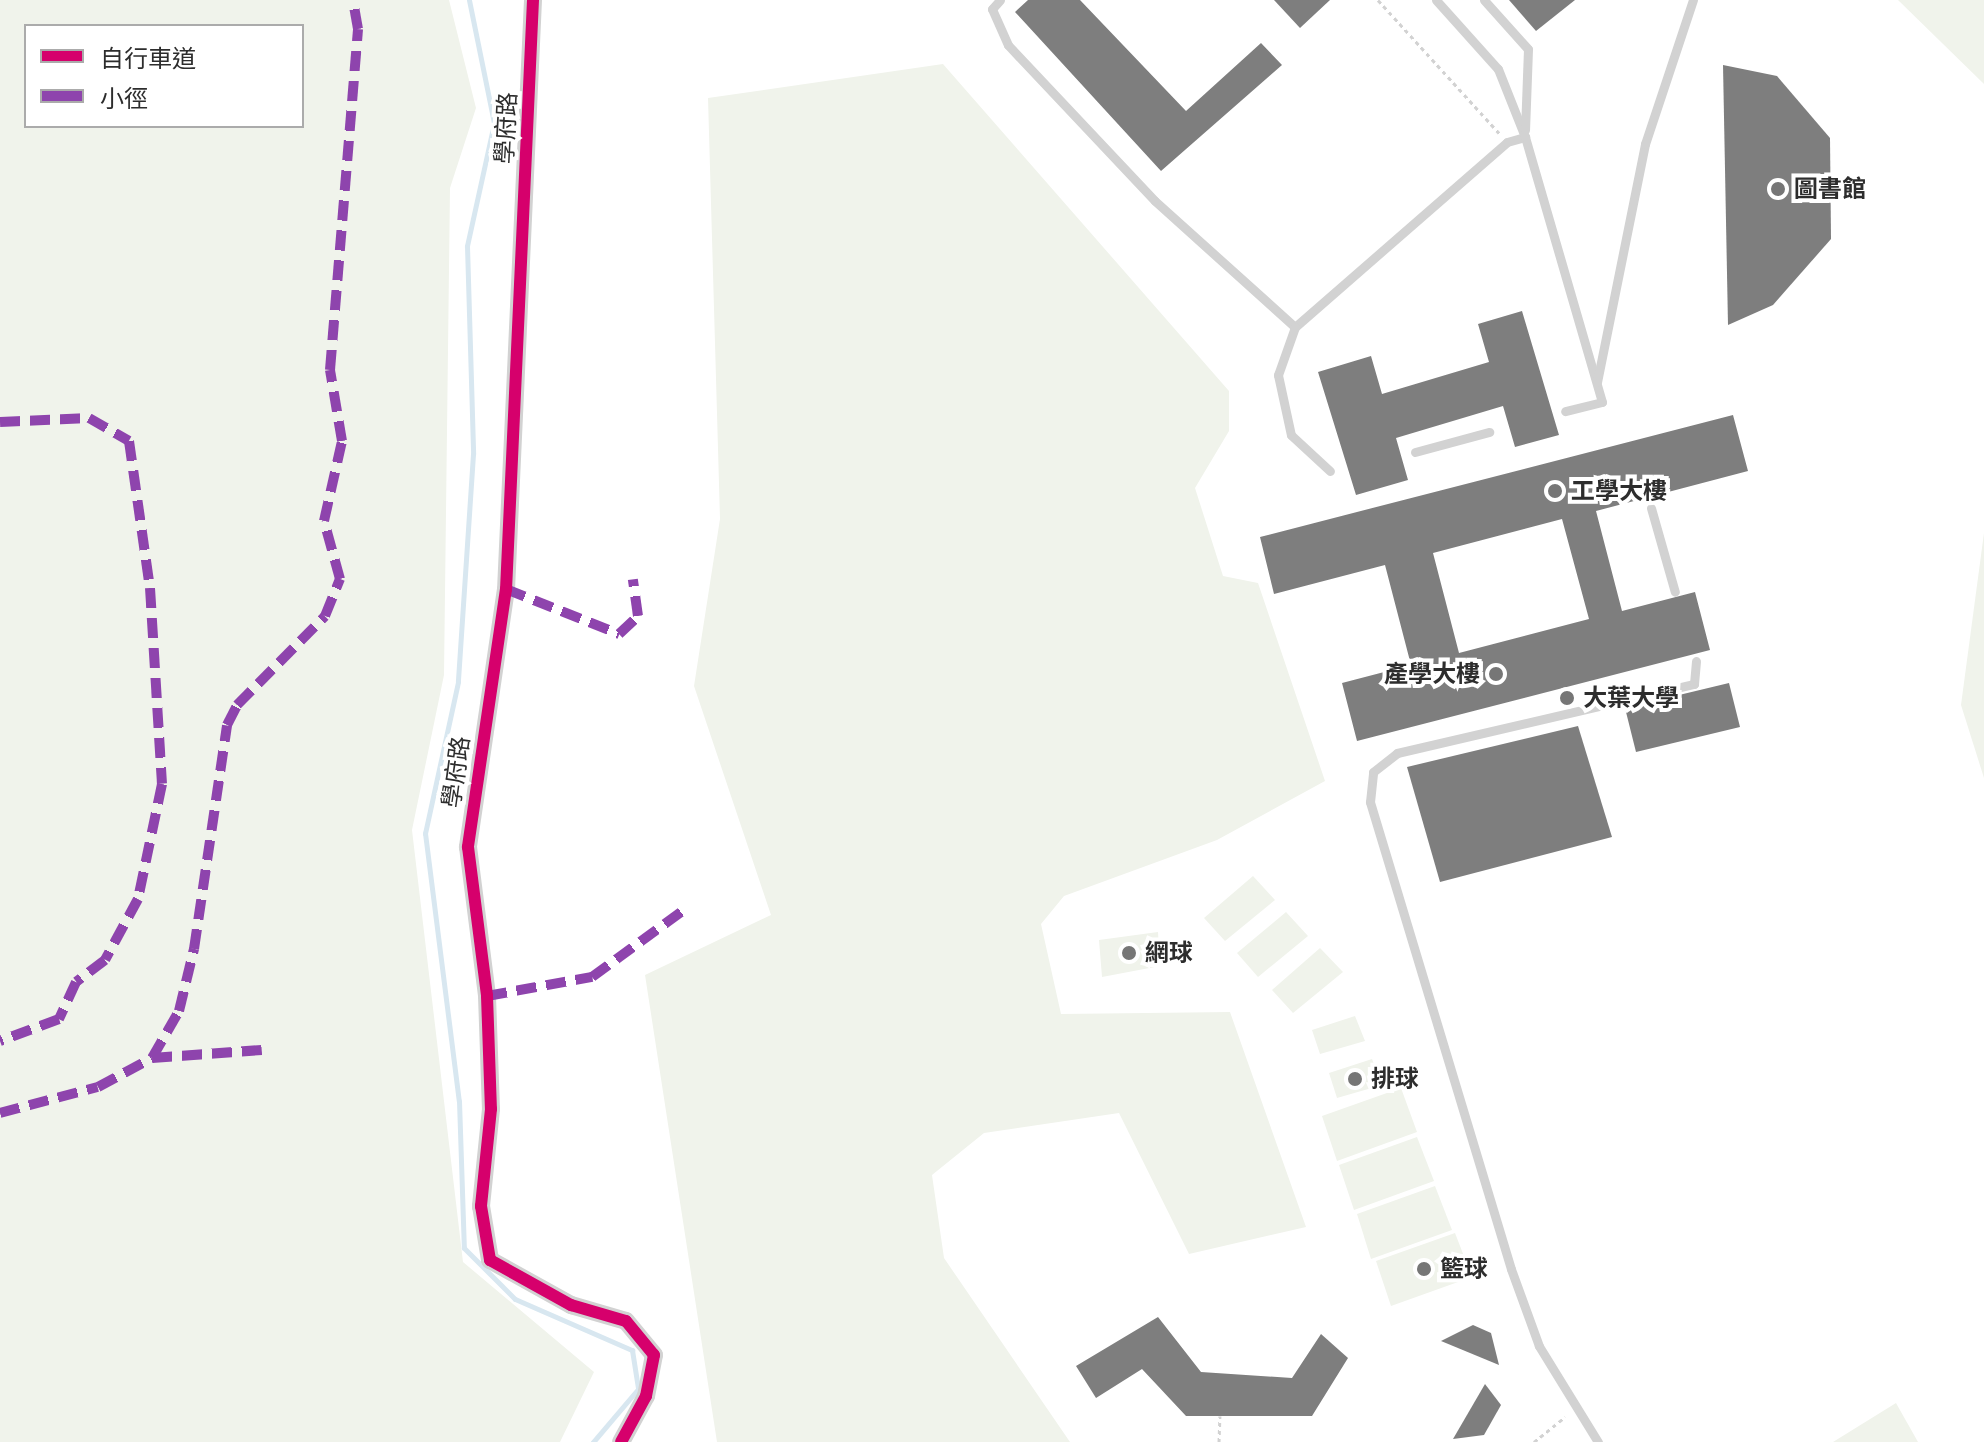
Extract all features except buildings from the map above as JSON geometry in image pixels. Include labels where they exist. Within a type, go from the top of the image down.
[{"type":"street","name":"學府路","points":[[533,0],[506,589],[468,847],[487,996],[491,1109],[481,1206],[490,1260],[571,1305],[626,1321],[654,1355],[646,1396],[621,1442]]},
{"type":"lane","points":[[1000,0],[992,9],[1008,45],[1155,201],[1295,327]]},
{"type":"lane","points":[[1436,0],[1498,69],[1525,137],[1602,402],[1565,411]]},
{"type":"lane","points":[[1484,0],[1528,49],[1525,137]]},
{"type":"lane","points":[[1596,386],[1645,144],[1693,0]]},
{"type":"lane","points":[[1330,471],[1291,435],[1278,375],[1295,327],[1507,142],[1525,137]]},
{"type":"lane","points":[[1415,452],[1489,432]]},
{"type":"lane","points":[[1651,508],[1675,592]]},
{"type":"lane","points":[[1598,1442],[1573,1411],[1511,1269],[1370,802],[1373,772],[1397,753],[1694,684],[1696,661]]},
{"type":"path","points":[[1378,0],[1507,142]]},
{"type":"path","points":[[1534,1442],[1573,1411]]},
{"type":"path","points":[[1219,1442],[1220,1416]]},
{"type":"shaded area","points":[[0,0],[449,0],[476,108],[450,188],[444,675],[412,830],[463,1262],[594,1372],[560,1442],[0,1442]]},
{"type":"shaded area","points":[[1898,0],[1984,0],[1984,84]]},
{"type":"shaded area","points":[[943,64],[1229,391],[1229,431],[1195,488],[1223,576],[1258,583],[1325,781],[1217,840],[1064,896],[1041,924],[1061,1014],[1230,1012],[1306,1227],[1189,1254],[1119,1113],[984,1133],[932,1175],[944,1258],[1070,1442],[717,1442],[645,975],[771,915],[694,686],[720,519],[708,98]]},
{"type":"shaded area","points":[[1984,533],[1984,778],[1961,705]]},
{"type":"shaded area","name":"網球","points":[[1253,876],[1275,900],[1225,941],[1204,918]]},
{"type":"shaded area","name":"網球","points":[[1286,912],[1308,936],[1258,977],[1237,953]]},
{"type":"shaded area","name":"網球","points":[[1158,932],[1160,966],[1102,977],[1099,940]]},
{"type":"shaded area","points":[[1320,948],[1343,972],[1293,1013],[1272,990]]},
{"type":"shaded area","name":"排球","points":[[1355,1016],[1365,1041],[1320,1054],[1312,1030]]},
{"type":"shaded area","name":"排球","points":[[1372,1059],[1382,1085],[1337,1098],[1329,1073]]},
{"type":"shaded area","points":[[1401,1088],[1417,1132],[1337,1161],[1322,1116]]},
{"type":"shaded area","name":"籃球","points":[[1417,1137],[1434,1181],[1354,1210],[1339,1165]]},
{"type":"shaded area","name":"籃球","points":[[1435,1186],[1452,1230],[1371,1259],[1357,1214]]},
{"type":"shaded area","name":"籃球","points":[[1455,1233],[1472,1277],[1391,1306],[1376,1261]]},
{"type":"shaded area","points":[[1896,1403],[1918,1442],[1833,1442]]},
{"type":"waterway","points":[[469,0],[494,123],[467,246],[473,454],[458,682],[425,833],[459,1101],[464,1248],[515,1299],[632,1350],[638,1389],[593,1442]]},
{"type":"marked path","points":[[0,1113],[98,1087],[152,1058],[179,1011],[194,949],[227,725],[237,705],[325,616],[340,579],[324,521],[342,441],[330,370],[358,29],[353,0]]},
{"type":"marked path","points":[[0,422],[89,418],[129,441],[150,588],[162,784],[138,899],[105,960],[76,982],[59,1019],[0,1041]]},
{"type":"marked path","points":[[506,589],[619,634],[638,616],[633,579]]},
{"type":"marked path","points":[[487,996],[592,977],[684,910]]},
{"type":"marked path","points":[[152,1058],[262,1050]]},
{"type":"cycle path","points":[[533,0],[506,589],[468,847],[487,996],[491,1109],[481,1206],[490,1260],[571,1305],[626,1321],[654,1355],[646,1396],[621,1442]]},
{"type":"place","name":"圖書館","points":[[1778,189]]},
{"type":"place","name":"工學大樓","points":[[1555,491]]},
{"type":"place","name":"產學大樓","points":[[1496,674]]},
{"type":"place","name":"大葉大學","points":[[1567,698]]},
{"type":"place","name":"網球","points":[[1129,953]]},
{"type":"place","name":"排球","points":[[1355,1079]]},
{"type":"place","name":"籃球","points":[[1424,1269]]}]
